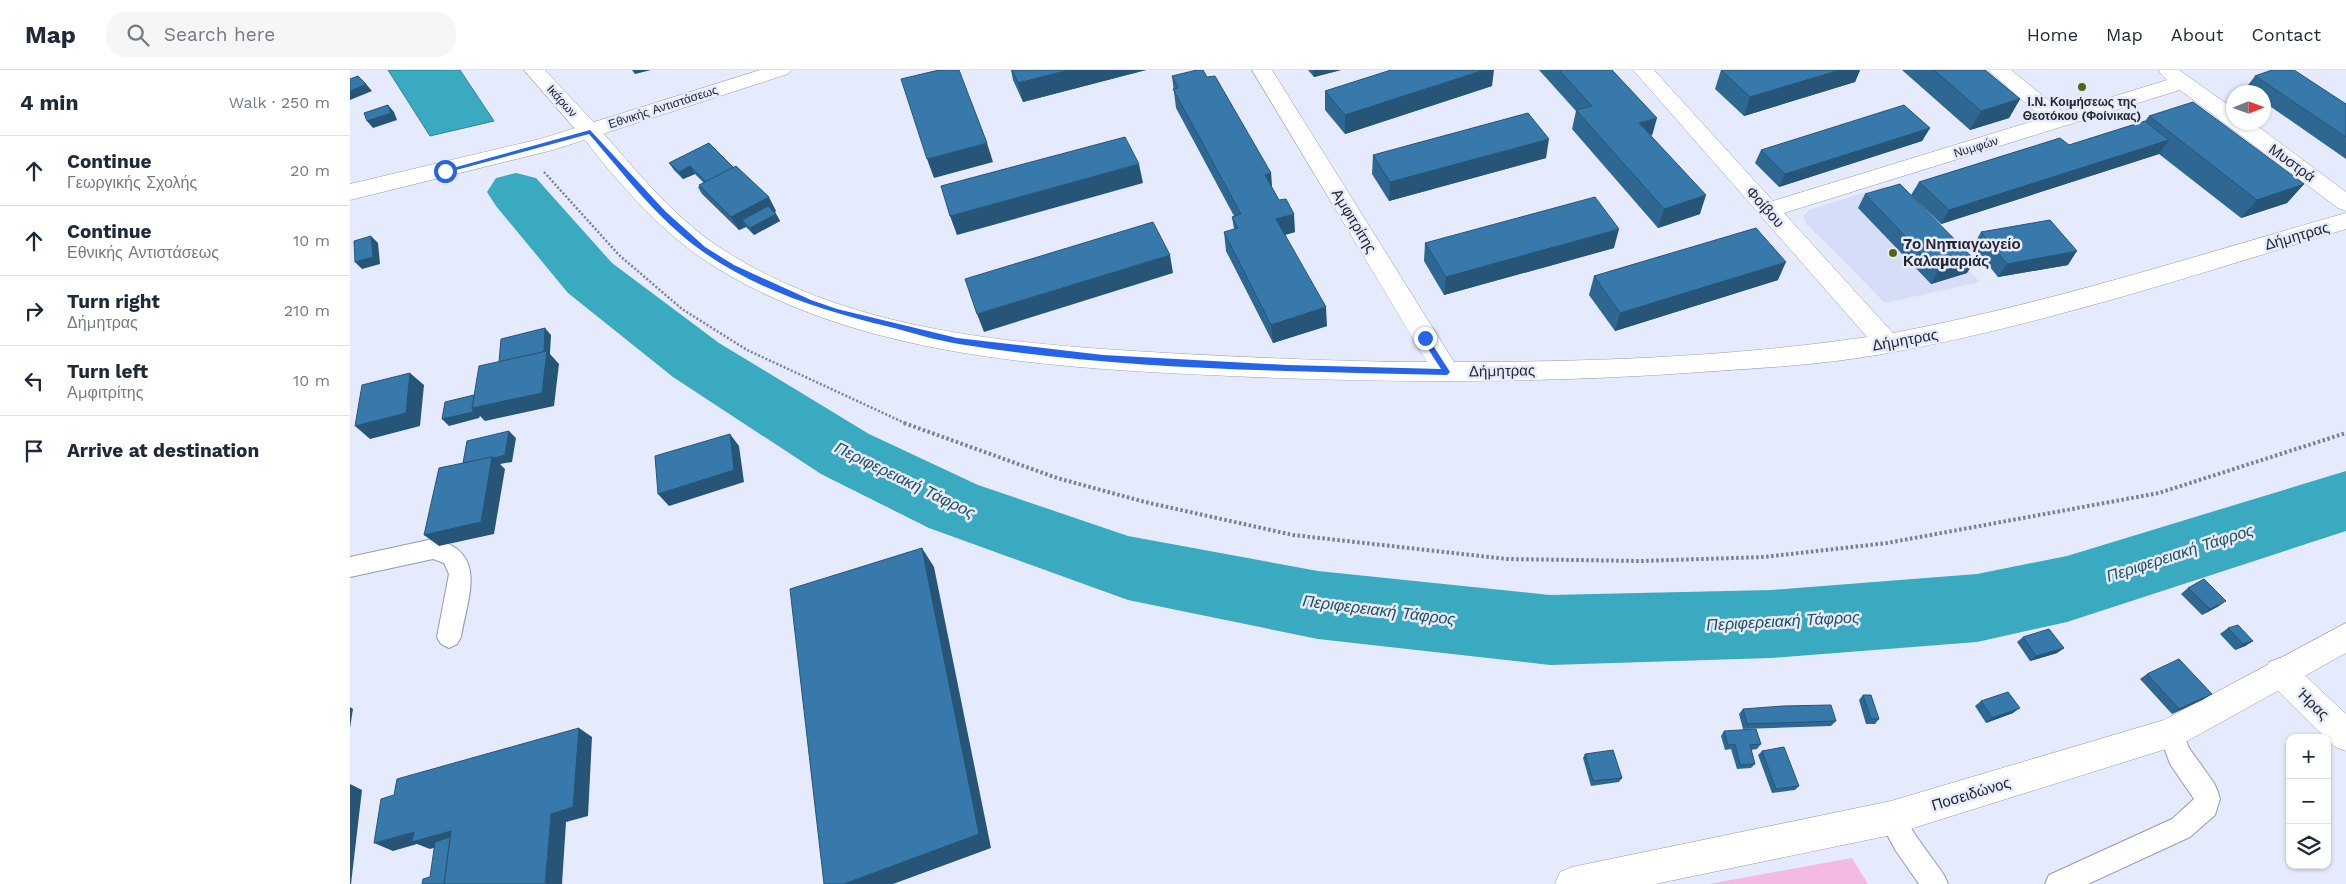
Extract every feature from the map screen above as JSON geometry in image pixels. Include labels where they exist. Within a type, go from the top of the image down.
[{"type":"street","name":"Ικάρων","points":[[534,70],[590,132]]},
{"type":"street","name":"Εθνικής Αντιστάσεως","points":[[350,192],[535,148],[781,70]]},
{"type":"street","name":"Αμφιτρίτης","points":[[1262,70],[1447,372]]},
{"type":"street","name":"Φοίβου","points":[[1642,70],[1888,344]]},
{"type":"street","points":[[1998,70],[2060,121]]},
{"type":"street","name":"Νυμφών","points":[[1769,210],[2060,121],[2174,76]]},
{"type":"street","points":[[2174,76],[2226,114]]},
{"type":"street","name":"Μυστρά","points":[[2248,130],[2346,203]]},
{"type":"street","name":"Δήμητρας","points":[[590,132],[662,212],[703,249],[732,267],[808,302],[866,320],[957,341],[1103,358],[1296,369],[1447,372],[1640,367],[1757,358],[1888,344],[2028,314],[2346,221]]},
{"type":"street","name":"Ποσειδώνος","points":[[1572,884],[1891,818],[2171,734],[2346,637]]},
{"type":"street","name":"Ήρας","points":[[2280,672],[2346,736]]},
{"type":"lane","points":[[350,567],[433,549],[445,551],[454,556],[459,564],[460,574],[449,637]]},
{"type":"lane","points":[[2058,884],[2180,828],[2206,806],[2205,792],[2179,756],[2171,734]]},
{"type":"lane","points":[[1891,818],[1905,842],[1935,884]]},
{"type":"path","points":[[535,148],[619,255],[682,309],[747,350],[899,421],[1057,478],[1145,502],[1292,535],[1507,559],[1641,561],[1764,557],[1887,543],[2159,493],[2346,433]]},
{"type":"shaded area","name":"7ο Νηπιαγωγείο Καλαμαριάς","points":[[1885,186],[1980,282],[1885,303],[1806,223],[1803,217],[1809,210]]},
{"type":"shaded area","points":[[1852,858],[1868,884],[1709,884]]},
{"type":"water","points":[[388,70],[460,70],[494,121],[430,136]]},
{"type":"building","points":[[939,70],[959,70],[987,143],[927,159],[901,79]]},
{"type":"building","points":[[1012,70],[1069,70],[1018,83]]},
{"type":"building","points":[[1203,70],[1207,77],[1215,76],[1271,173],[1265,175],[1279,200],[1286,199],[1294,214],[1276,219],[1326,307],[1271,325],[1224,232],[1238,228],[1232,217],[1241,214],[1173,89],[1178,88],[1172,76]]},
{"type":"building","points":[[1391,70],[1484,70],[1345,115],[1325,91]]},
{"type":"building","points":[[1559,70],[1612,70],[1657,118],[1639,123],[1706,195],[1664,209],[1576,110],[1592,106]]},
{"type":"building","points":[[1721,70],[1840,70],[1750,97]]},
{"type":"building","points":[[1934,70],[1985,70],[2020,99],[1981,111]]},
{"type":"building","points":[[2272,70],[2294,70],[2346,104],[2346,137],[2271,85],[2255,76]]},
{"type":"building","points":[[358,76],[366,84],[350,91],[350,79]]},
{"type":"building","points":[[2193,102],[2226,126],[2226,130],[2231,130],[2304,184],[2257,200],[2149,116]]},
{"type":"building","points":[[388,105],[391,113],[367,121],[364,113]]},
{"type":"building","points":[[1904,105],[1930,128],[1785,174],[1761,150]]},
{"type":"building","points":[[1528,113],[1549,139],[1390,182],[1373,155]]},
{"type":"building","points":[[2145,121],[2169,140],[1949,210],[1919,182],[2060,138],[2069,145]]},
{"type":"building","points":[[1125,137],[1139,164],[950,216],[941,186]]},
{"type":"building","points":[[709,143],[734,168],[706,182],[690,166],[679,172],[669,163]]},
{"type":"building","points":[[736,166],[769,197],[731,217],[699,185]]},
{"type":"building","points":[[1900,184],[1975,260],[1938,271],[1865,194]]},
{"type":"building","points":[[1595,197],[1619,229],[1446,277],[1425,243]]},
{"type":"building","points":[[768,206],[776,214],[750,228],[742,220]]},
{"type":"building","points":[[2050,220],[2077,251],[2007,264],[1981,232]]},
{"type":"building","points":[[1153,222],[1170,255],[977,314],[965,279]]},
{"type":"building","points":[[1756,228],[1786,262],[1620,313],[1594,276]]},
{"type":"building","points":[[371,236],[373,257],[355,262],[354,241]]},
{"type":"building","points":[[545,328],[544,352],[499,362],[501,339]]},
{"type":"building","points":[[547,351],[542,393],[472,408],[479,366]]},
{"type":"building","points":[[410,373],[406,413],[355,426],[362,385]]},
{"type":"building","points":[[474,395],[473,412],[442,419],[445,402]]},
{"type":"building","points":[[509,431],[505,455],[463,463],[467,441]]},
{"type":"building","points":[[730,434],[734,470],[658,494],[655,456]]},
{"type":"building","points":[[492,457],[481,522],[424,535],[439,468]]},
{"type":"building","points":[[922,548],[979,834],[844,884],[824,884],[790,589]]},
{"type":"building","points":[[2204,579],[2226,601],[2210,609],[2188,588]]},
{"type":"building","points":[[2238,625],[2253,641],[2243,644],[2228,628]]},
{"type":"building","points":[[2049,629],[2064,648],[2036,656],[2023,637]]},
{"type":"building","points":[[2179,659],[2212,694],[2179,709],[2147,674]]},
{"type":"building","points":[[2008,692],[2020,708],[1992,718],[1981,701]]},
{"type":"building","points":[[1863,695],[1871,695],[1879,719],[1871,719]]},
{"type":"building","points":[[1831,705],[1836,721],[1747,724],[1743,709],[1783,706]]},
{"type":"building","points":[[579,728],[573,807],[551,814],[545,884],[444,884],[451,831],[412,842],[414,832],[374,843],[381,799],[394,795],[397,779]]},
{"type":"building","points":[[1756,729],[1761,744],[1750,745],[1755,764],[1740,765],[1735,744],[1728,745],[1724,731]]},
{"type":"building","points":[[1784,747],[1799,786],[1776,789],[1762,751]]},
{"type":"building","points":[[1613,750],[1622,778],[1593,781],[1585,754]]},
{"type":"building","points":[[450,837],[444,884],[422,884],[423,879],[430,877],[435,842]]},
{"type":"waterway","name":"Περιφερειακή Τάφρος","points":[[516,192],[590,278],[696,360],[845,454],[954,507],[1128,568],[1318,605],[1550,630],[1771,624],[1977,608],[2067,589],[2346,501]]},
{"type":"place","name":"Ι.Ν. Κοιμήσεως της Θεοτόκου (Φοίνικας)","points":[[2082,87]]},
{"type":"place","name":"7ο Νηπιαγωγείο Καλαμαριάς","points":[[1893,253]]},
{"type":"route","points":[[445,171],[590,132],[662,212],[685,234],[703,249],[732,267],[808,302],[836,312],[916,333],[957,341],[1103,358],[1287,368],[1447,372],[1425,338]]}]
